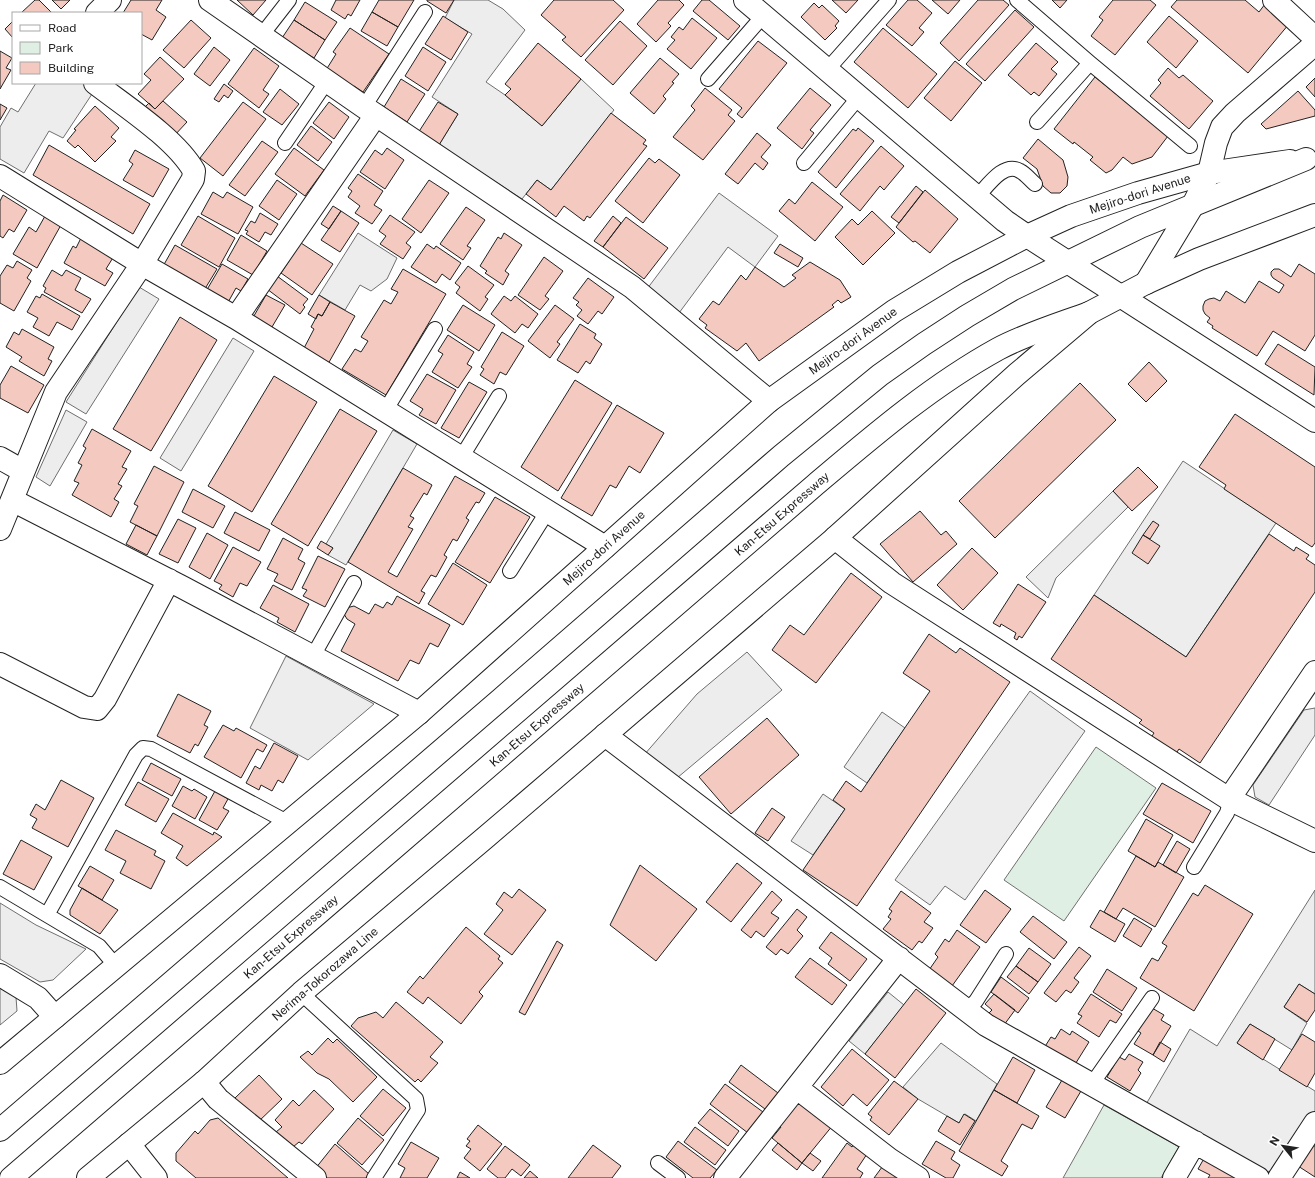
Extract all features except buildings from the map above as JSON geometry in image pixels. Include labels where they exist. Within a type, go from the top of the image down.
[{"type":"main road","points":[[98,12],[110,0]]},
{"type":"main road","points":[[210,0],[370,111],[632,287],[769,401]]},
{"type":"main road","points":[[745,0],[1005,221],[1312,415]]},
{"type":"main road","points":[[1274,0],[1315,38]]},
{"type":"main road","points":[[1146,283],[1193,205],[1209,173],[1216,143],[1222,127],[1235,113],[1315,44]]},
{"type":"main road","points":[[0,529],[56,392],[142,264],[193,179],[194,171],[190,164],[164,136],[96,84]]},
{"type":"main road","points":[[236,318],[370,111]]},
{"type":"main road","points":[[0,1130],[775,461],[880,375],[967,316],[1013,289],[1140,227],[1311,158]]},
{"type":"main road","name":"Mejiro-dori Avenue","points":[[419,712],[769,401],[894,311],[958,272],[1027,236],[1071,216],[1123,198],[1209,173],[1311,158]]},
{"type":"main road","points":[[0,176],[142,264],[236,318],[605,547]]},
{"type":"main road","points":[[1258,1178],[986,1025],[605,736],[835,538],[1016,374],[1089,313],[1120,295],[1146,283],[1206,257],[1315,215]]},
{"type":"main road","name":"Kan-Etsu Expressway","points":[[11,1178],[815,485],[917,402],[958,373],[999,348],[1089,313]]},
{"type":"main road","points":[[0,458],[23,471]]},
{"type":"main road","points":[[0,1063],[419,712],[169,580],[12,500]]},
{"type":"main road","points":[[835,538],[892,582],[1229,799],[1315,841]]},
{"type":"main road","points":[[0,664],[84,707],[97,709],[105,699],[169,580]]},
{"type":"main road","points":[[1229,799],[1312,683]]},
{"type":"main road","name":"Nerima-Tokorozawa Line","points":[[88,1178],[204,1082],[301,993],[605,736]]},
{"type":"main road","points":[[725,1178],[899,958]]},
{"type":"main road","points":[[0,975],[38,998],[55,1017]]},
{"type":"main road","points":[[204,1082],[218,1099],[314,1178]]},
{"type":"main road","points":[[797,1088],[889,1159],[918,1178]]},
{"type":"main road","points":[[1279,1178],[1315,1123]]},
{"type":"main road","points":[[1174,1178],[1195,1142]]},
{"type":"main road","points":[[129,1144],[156,1178]]},
{"type":"lane","points":[[261,36],[289,0]]},
{"type":"lane","points":[[827,70],[889,0]]},
{"type":"lane","points":[[1017,0],[1190,146]]},
{"type":"lane","points":[[370,111],[425,12]]},
{"type":"lane","points":[[708,79],[763,16]]},
{"type":"lane","points":[[1037,122],[1090,63]]},
{"type":"lane","points":[[285,143],[327,81]]},
{"type":"lane","points":[[804,163],[859,97]]},
{"type":"lane","points":[[977,197],[998,175],[1006,169],[1020,170],[1035,184]]},
{"type":"lane","points":[[385,411],[435,329]]},
{"type":"lane","points":[[461,458],[499,396]]},
{"type":"lane","points":[[510,572],[547,512]]},
{"type":"lane","points":[[313,656],[354,583]]},
{"type":"lane","points":[[47,915],[136,755],[143,748],[150,750],[287,822]]},
{"type":"lane","points":[[1194,867],[1227,813],[1229,799]]},
{"type":"lane","points":[[0,887],[99,946],[116,966]]},
{"type":"lane","points":[[967,1010],[976,1001],[1006,954]]},
{"type":"lane","points":[[301,993],[416,1099],[418,1110],[374,1178]]},
{"type":"lane","points":[[1092,1084],[1152,998]]},
{"type":"lane","points":[[658,1163],[678,1178]]},
{"type":"green space","points":[[1096,747],[1156,788],[1064,921],[1004,880]]},
{"type":"green space","points":[[1104,1105],[1179,1147],[1161,1178],[1063,1178]]},
{"type":"shaded area","points":[[454,0],[488,0],[503,9],[525,30],[486,82],[505,95],[542,126],[581,79],[614,110],[551,190],[537,180],[522,199],[439,145],[458,114],[432,97],[472,34],[445,18]]},
{"type":"shaded area","points":[[35,84],[84,84],[94,91],[63,138],[49,131],[24,173],[0,159],[0,127],[11,108],[18,112]]},
{"type":"shaded area","points":[[719,193],[778,236],[755,267],[728,247],[679,313],[647,289]]},
{"type":"shaded area","points":[[358,233],[397,258],[387,279],[371,291],[360,285],[345,310],[319,295]]},
{"type":"shaded area","points":[[139,287],[159,299],[86,414],[66,402]]},
{"type":"shaded area","points":[[233,338],[254,351],[181,471],[160,458]]},
{"type":"shaded area","points":[[66,410],[87,422],[50,486],[36,477]]},
{"type":"shaded area","points":[[393,430],[417,444],[346,565],[328,555],[333,548],[326,544]]},
{"type":"shaded area","points":[[1183,461],[1276,523],[1186,657],[1094,595]]},
{"type":"shaded area","points":[[1113,491],[1128,507],[1056,578],[1048,598],[1026,577]]},
{"type":"shaded area","points":[[747,652],[782,690],[677,778],[644,755],[697,694]]},
{"type":"shaded area","points":[[286,656],[374,704],[308,760],[250,728]]},
{"type":"shaded area","points":[[1030,691],[1085,731],[965,900],[945,886],[930,905],[895,880]]},
{"type":"shaded area","points":[[1315,708],[1315,735],[1269,805],[1255,797],[1253,785],[1304,710]]},
{"type":"shaded area","points":[[882,712],[905,728],[867,783],[844,767]]},
{"type":"shaded area","points":[[823,794],[845,809],[813,855],[791,841]]},
{"type":"shaded area","points":[[1315,890],[1315,994],[1299,984],[1284,1007],[1307,1023],[1292,1050],[1250,1024],[1237,1043],[1315,1091],[1315,1112],[1277,1170],[1265,1172],[1145,1106],[1190,1029],[1217,1046]]},
{"type":"shaded area","points":[[0,903],[36,925],[86,949],[53,980],[40,982],[0,959]]},
{"type":"shaded area","points":[[0,988],[16,997],[17,1011],[0,1025]]},
{"type":"shaded area","points":[[888,992],[904,1005],[865,1054],[849,1041]]},
{"type":"shaded area","points":[[941,1043],[997,1084],[976,1121],[965,1114],[959,1123],[918,1099],[903,1087]]}]
